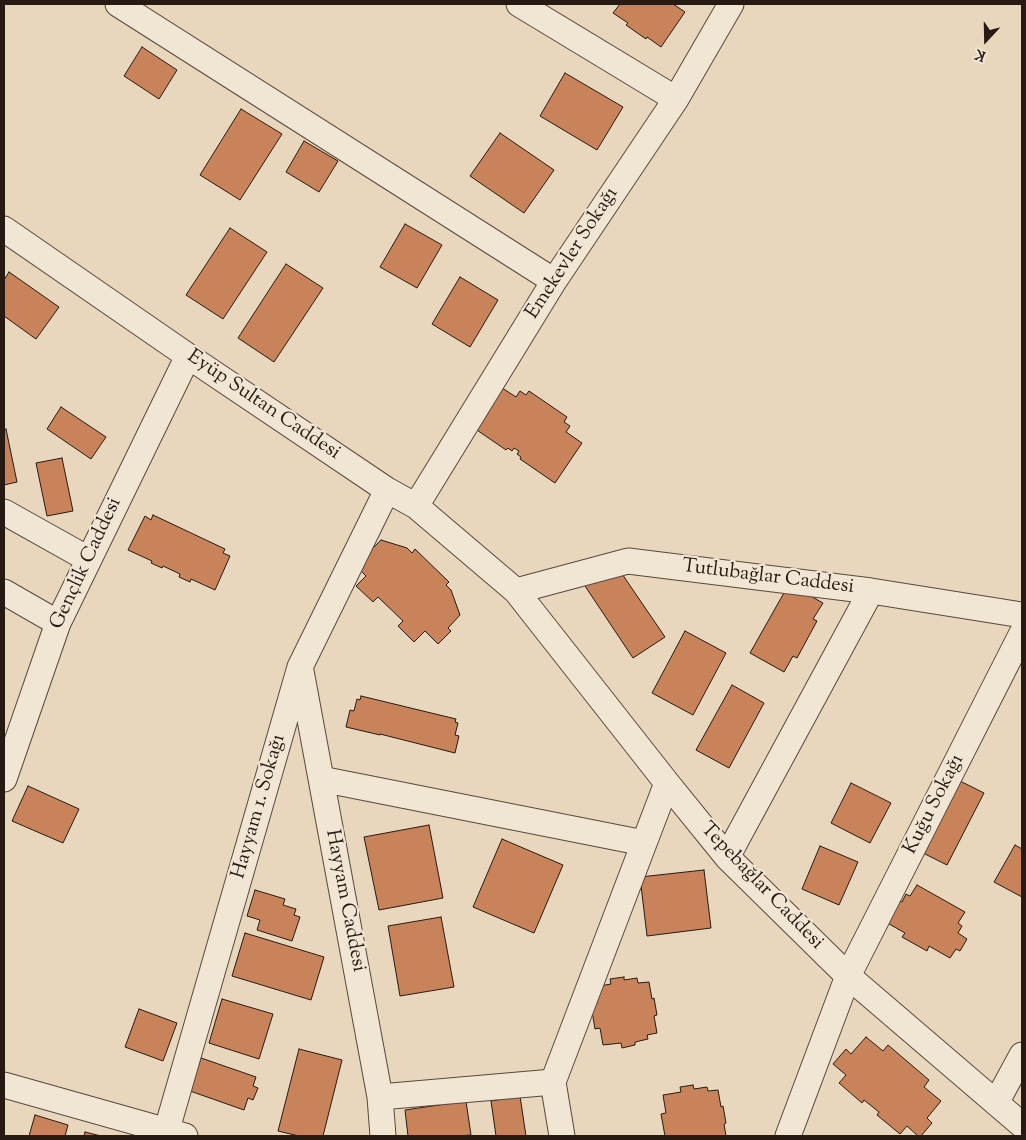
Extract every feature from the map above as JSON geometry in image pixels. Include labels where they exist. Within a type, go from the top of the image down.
[{"type":"street","points":[[118,4],[554,281]]},
{"type":"street","points":[[519,4],[676,99]]},
{"type":"street","name":"Emekevler Sokağı","points":[[416,506],[554,281],[676,99],[731,4]]},
{"type":"street","name":"Eyüp Sultan Caddesi","points":[[4,229],[188,356],[388,490],[416,506],[516,591]]},
{"type":"street","name":"Gençlik Caddesi","points":[[4,779],[58,623],[188,356]]},
{"type":"street","name":"Hayyam 1. Sokağı","points":[[172,1135],[300,666],[388,490]]},
{"type":"street","points":[[4,512],[88,559]]},
{"type":"street","name":"Tutlubağlar Caddesi","points":[[516,591],[628,561],[871,591],[1022,615]]},
{"type":"street","name":"Tepebağlar Caddesi","points":[[516,591],[666,783],[727,857],[848,976],[1022,1125]]},
{"type":"street","points":[[727,857],[871,591]]},
{"type":"street","points":[[4,592],[58,623]]},
{"type":"street","name":"Kuğu Sokağı","points":[[788,1136],[848,976],[1022,633]]},
{"type":"street","name":"Hayyam Caddesi","points":[[300,666],[380,1097],[383,1136]]},
{"type":"street","points":[[321,779],[644,843]]},
{"type":"street","points":[[562,1136],[554,1082],[666,783]]},
{"type":"street","points":[[996,1103],[1022,1055]]},
{"type":"street","points":[[380,1097],[554,1082]]},
{"type":"street","points":[[4,1085],[172,1135]]},
{"type":"building","points":[[620,4],[673,4],[685,12],[661,47],[626,25],[628,23],[613,13]]},
{"type":"building","points":[[142,47],[177,70],[159,99],[124,76]]},
{"type":"building","points":[[565,73],[623,107],[597,150],[540,116]]},
{"type":"building","points":[[241,109],[282,134],[240,200],[200,175]]},
{"type":"building","points":[[500,133],[554,170],[524,213],[470,176]]},
{"type":"building","points":[[304,141],[338,161],[319,192],[286,172]]},
{"type":"building","points":[[405,224],[442,245],[417,288],[380,267]]},
{"type":"building","points":[[230,228],[267,252],[223,319],[186,295]]},
{"type":"building","points":[[286,264],[323,288],[274,362],[238,338]]},
{"type":"building","points":[[9,272],[59,307],[36,339],[4,316],[4,280]]},
{"type":"building","points":[[460,277],[498,300],[470,347],[432,324]]},
{"type":"building","points":[[499,386],[516,397],[520,391],[526,395],[529,391],[567,417],[564,422],[570,426],[566,432],[582,443],[555,483],[520,459],[521,457],[517,454],[519,451],[514,448],[512,451],[508,448],[506,450],[471,426]]},
{"type":"building","points":[[61,407],[106,437],[91,459],[47,429]]},
{"type":"building","points":[[6,429],[17,482],[4,485],[4,430]]},
{"type":"building","points":[[62,458],[73,511],[47,516],[36,463]]},
{"type":"building","points":[[153,515],[225,549],[223,553],[230,556],[215,590],[191,579],[190,582],[179,577],[180,574],[151,563],[152,561],[128,550],[145,516],[151,520]]},
{"type":"building","points":[[381,540],[407,548],[412,553],[415,549],[449,582],[446,585],[451,590],[460,615],[448,628],[451,631],[438,644],[425,631],[414,642],[398,626],[403,621],[378,597],[373,602],[356,586],[366,576],[353,563],[369,552]]},
{"type":"building","points":[[616,565],[665,637],[633,658],[585,586]]},
{"type":"building","points":[[789,584],[823,603],[813,619],[817,621],[797,658],[793,656],[784,672],[750,653]]},
{"type":"building","points":[[685,631],[726,653],[693,715],[652,693]]},
{"type":"building","points":[[732,685],[764,703],[729,768],[696,750]]},
{"type":"building","points":[[361,696],[456,719],[455,722],[458,723],[455,735],[459,736],[455,753],[346,727],[350,710],[354,711],[357,699],[360,700]]},
{"type":"building","points":[[958,780],[984,793],[947,865],[921,852]]},
{"type":"building","points":[[851,783],[891,803],[870,843],[831,823]]},
{"type":"building","points":[[28,786],[79,809],[63,843],[12,821]]},
{"type":"building","points":[[429,825],[443,898],[379,910],[364,837]]},
{"type":"building","points":[[502,839],[563,865],[534,933],[473,907]]},
{"type":"building","points":[[1015,845],[1022,849],[1022,897],[994,882]]},
{"type":"building","points":[[820,846],[858,862],[839,905],[802,889]]},
{"type":"building","points":[[704,870],[711,928],[647,936],[640,877]]},
{"type":"building","points":[[917,885],[965,912],[958,923],[962,926],[958,933],[967,939],[960,951],[956,949],[950,958],[929,946],[927,951],[902,937],[905,933],[884,921],[892,896],[902,902],[906,894],[910,896]]},
{"type":"building","points":[[255,890],[285,899],[283,905],[296,909],[294,915],[300,917],[292,941],[257,930],[260,920],[247,916]]},
{"type":"building","points":[[441,917],[454,987],[400,996],[388,926]]},
{"type":"building","points":[[245,933],[324,957],[311,1000],[232,976]]},
{"type":"building","points":[[624,977],[624,980],[637,978],[638,983],[649,982],[657,1015],[654,1016],[657,1033],[647,1035],[648,1039],[635,1042],[635,1045],[622,1048],[621,1043],[603,1045],[600,1028],[595,1029],[591,1005],[597,1004],[594,987],[611,984],[610,979]]},
{"type":"building","points":[[222,999],[273,1014],[259,1059],[209,1043]]},
{"type":"building","points":[[139,1009],[177,1023],[163,1061],[125,1047]]},
{"type":"building","points":[[866,1037],[883,1051],[888,1045],[929,1080],[924,1087],[941,1101],[927,1118],[932,1123],[921,1136],[918,1136],[907,1126],[900,1134],[877,1115],[879,1112],[864,1100],[862,1103],[839,1083],[846,1075],[833,1064],[846,1049],[851,1054]]},
{"type":"building","points":[[299,1049],[342,1060],[323,1136],[299,1136],[278,1131]]},
{"type":"building","points":[[201,1058],[256,1077],[253,1086],[258,1088],[253,1100],[248,1098],[244,1110],[190,1091],[193,1066],[198,1067]]},
{"type":"building","points":[[693,1085],[694,1089],[707,1087],[708,1091],[718,1090],[726,1123],[724,1124],[726,1136],[665,1136],[661,1114],[666,1113],[663,1095],[681,1092],[680,1087]]},
{"type":"building","points":[[520,1096],[526,1136],[496,1136],[491,1101]]},
{"type":"building","points":[[466,1101],[471,1135],[408,1136],[405,1110]]},
{"type":"building","points":[[35,1115],[68,1125],[65,1136],[29,1136]]},
{"type":"building","points":[[85,1132],[101,1136],[84,1136]]}]
